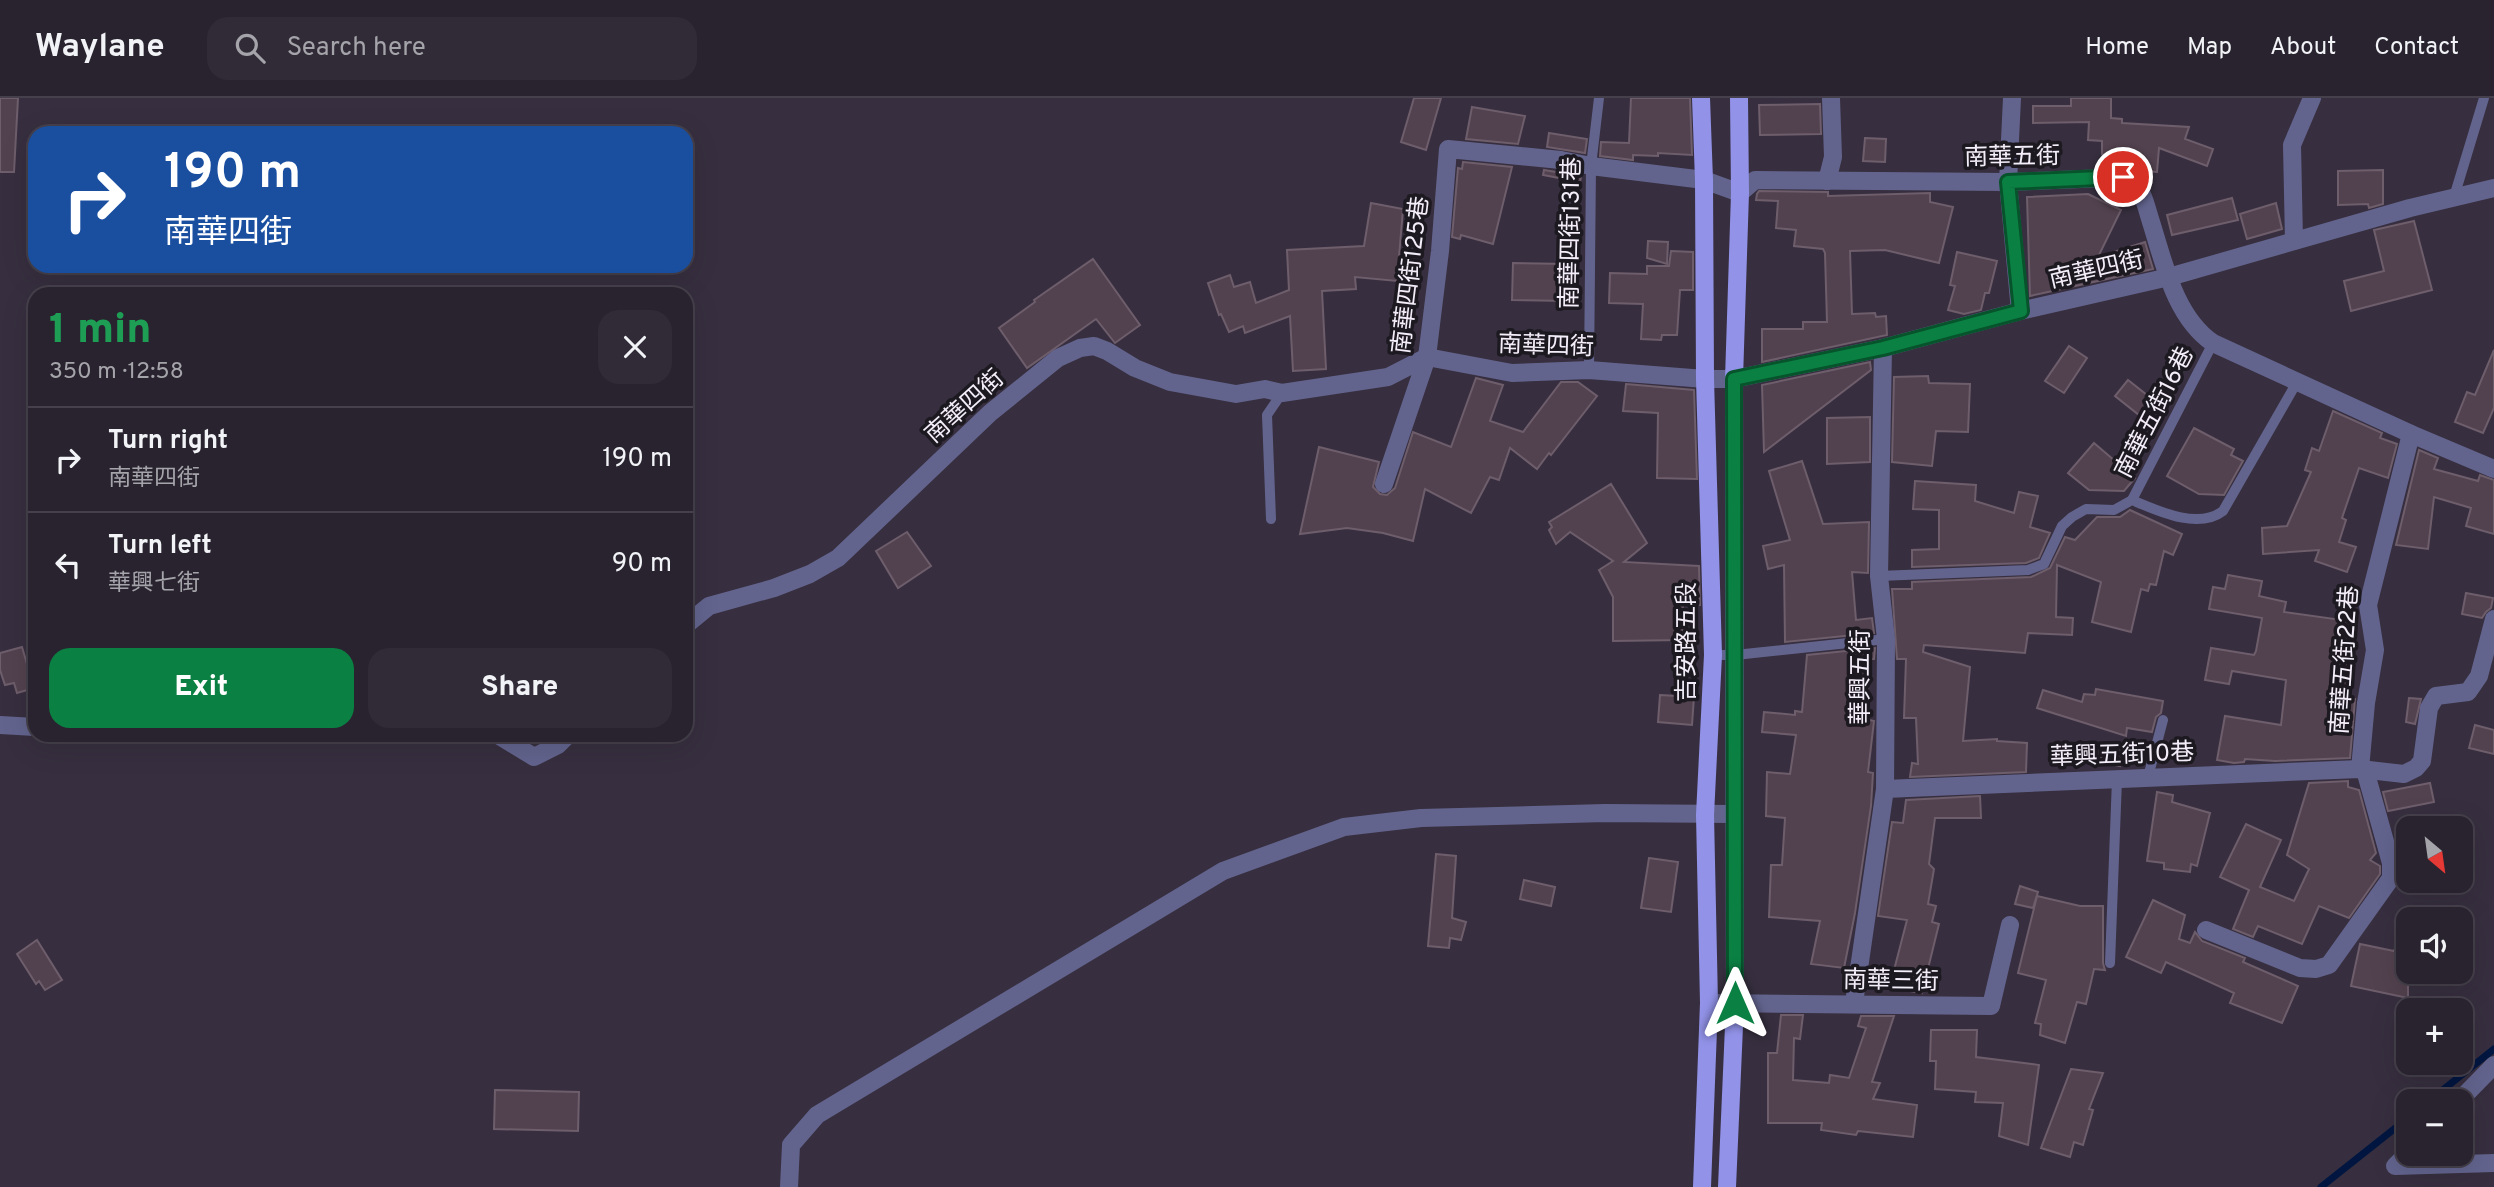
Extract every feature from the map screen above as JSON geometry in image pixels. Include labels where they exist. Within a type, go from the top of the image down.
[{"type":"main road","name":"吉安路五段","points":[[1701,98],[1713,655],[1704,815],[1709,1003],[1702,1187]]},
{"type":"main road","name":"吉安路五段","points":[[1727,1187],[1735,1003],[1734,379],[1741,193],[1739,98]]},
{"type":"street","points":[[1827,181],[1833,157],[1831,98]]},
{"type":"street","points":[[2012,98],[2008,182],[2021,311]]},
{"type":"street","points":[[2294,241],[2292,145],[2312,98]]},
{"type":"street","name":"南華四街125巷","points":[[1384,484],[1427,357],[1440,251],[1448,149],[1561,160],[1591,166]]},
{"type":"street","points":[[1591,166],[1704,180],[1741,193]]},
{"type":"street","name":"南華五街","points":[[1741,193],[1755,180],[2008,182],[2131,177],[2141,191],[2169,277],[2192,326],[2213,343],[2494,469]]},
{"type":"street","name":"南華四街","points":[[693,619],[709,606],[774,589],[810,575],[838,558],[990,413],[1058,358],[1080,348],[1094,346],[1135,368],[1170,382],[1236,394],[1265,389],[1282,393],[1388,377],[1427,357],[1512,373],[1588,370],[1734,379],[1883,348],[2021,311],[2169,277],[2494,188]]},
{"type":"street","name":"華興五街","points":[[1854,1003],[1885,789],[1886,639],[1880,576],[1883,348]]},
{"type":"street","name":"南華五街22巷","points":[[2363,769],[2366,703],[2375,650],[2368,605],[2411,434]]},
{"type":"street","name":"華興五街10巷","points":[[1885,789],[2363,769],[2404,774],[2416,768],[2422,761],[2429,708],[2437,696],[2468,692],[2479,676],[2494,619]]},
{"type":"street","points":[[0,725],[28,727]]},
{"type":"street","points":[[509,742],[534,757],[561,742]]},
{"type":"street","points":[[2206,930],[2300,968],[2316,969],[2329,965],[2390,878],[2391,863],[2363,769]]},
{"type":"street","points":[[789,1187],[791,1145],[817,1115],[1223,871],[1344,827],[1421,818],[1605,813],[1734,814]]},
{"type":"street","name":"南華三街","points":[[1709,1003],[1991,1006],[2010,925]]},
{"type":"street","points":[[2471,1089],[2494,1065]]},
{"type":"street","points":[[2473,1164],[2494,1163]]},
{"type":"lane","name":"南華四街131巷","points":[[1588,370],[1591,166],[1599,98]]},
{"type":"lane","points":[[2454,197],[2484,98]]},
{"type":"lane","name":"南華五街16巷","points":[[2132,500],[2213,343]]},
{"type":"lane","points":[[1880,576],[2028,570],[2044,564],[2062,526],[2072,517],[2087,509],[2114,510],[2132,500],[2174,517],[2211,518],[2223,511],[2297,382]]},
{"type":"lane","points":[[1271,519],[1267,415],[1282,393]]},
{"type":"lane","points":[[1713,655],[1886,639]]},
{"type":"lane","points":[[2148,777],[2163,720]]},
{"type":"lane","points":[[2110,963],[2117,779]]},
{"type":"building","points":[[0,98],[18,98],[14,172],[0,172]]},
{"type":"building","points":[[1414,98],[1441,98],[1426,150],[1401,142]]},
{"type":"building","points":[[1631,98],[1690,98],[1692,155],[1633,155],[1633,160],[1600,156],[1601,142],[1629,143]]},
{"type":"building","points":[[2071,98],[2111,98],[2111,118],[2122,119],[2122,123],[2189,127],[2185,139],[2213,149],[2207,166],[2159,148],[2157,172],[2141,171],[2135,166],[2123,166],[2124,155],[2102,154],[2102,141],[2088,140],[2089,122],[2033,123],[2033,106],[2071,106]]},
{"type":"building","points":[[1820,104],[1821,134],[1760,135],[1759,105]]},
{"type":"building","points":[[1472,107],[1525,116],[1518,144],[1466,139]]},
{"type":"building","points":[[1549,133],[1587,139],[1585,153],[1547,147]]},
{"type":"building","points":[[1865,138],[1886,139],[1885,162],[1863,161]]},
{"type":"building","points":[[1463,162],[1512,167],[1493,244],[1461,235],[1460,239],[1452,237],[1458,168],[1462,169]]},
{"type":"building","points":[[1544,170],[1581,176],[1580,182],[1543,175]]},
{"type":"building","points":[[2383,170],[2383,204],[2369,208],[2368,204],[2338,205],[2338,171]]},
{"type":"building","points":[[1759,191],[1828,192],[1828,196],[1930,193],[1930,202],[1953,207],[1939,263],[1885,250],[1850,251],[1852,314],[1875,313],[1876,317],[1886,316],[1887,335],[1762,362],[1762,329],[1803,329],[1803,322],[1827,322],[1823,249],[1794,246],[1796,230],[1776,228],[1778,201],[1756,200]]},
{"type":"building","points":[[2088,194],[2121,210],[2098,257],[2145,242],[2153,269],[2030,296],[2027,197]]},
{"type":"building","points":[[2232,198],[2238,220],[2172,235],[2167,215]]},
{"type":"building","points":[[1371,203],[1403,209],[1397,281],[1355,277],[1356,289],[1322,291],[1326,369],[1293,371],[1290,316],[1245,333],[1243,326],[1229,332],[1221,314],[1219,315],[1208,283],[1230,275],[1234,287],[1250,282],[1256,303],[1289,290],[1287,250],[1364,246]]},
{"type":"building","points":[[2276,203],[2282,229],[2247,239],[2240,214]]},
{"type":"building","points":[[2414,221],[2432,290],[2351,311],[2344,281],[2384,271],[2374,230]]},
{"type":"building","points":[[1648,241],[1668,242],[1667,264],[1647,258]]},
{"type":"building","points":[[1671,251],[1693,252],[1693,290],[1680,290],[1677,335],[1662,335],[1661,340],[1641,339],[1643,304],[1609,303],[1610,273],[1647,274],[1647,266],[1669,266]]},
{"type":"building","points":[[1957,252],[1997,261],[1989,293],[1985,293],[1981,310],[1964,314],[1948,310],[1955,286],[1950,285]]},
{"type":"building","points":[[1093,259],[1140,325],[1115,343],[1096,319],[1027,368],[999,328]]},
{"type":"building","points":[[1513,263],[1569,264],[1568,301],[1512,300]]},
{"type":"building","points":[[2069,346],[2087,358],[2064,393],[2045,381]]},
{"type":"building","points":[[2494,350],[2494,408],[2483,433],[2455,422],[2467,392],[2475,395]]},
{"type":"building","points":[[1870,362],[1871,370],[1764,452],[1762,385]]},
{"type":"building","points":[[1928,376],[1929,383],[1970,384],[1968,432],[1936,431],[1932,466],[1892,462],[1894,377]]},
{"type":"building","points":[[1476,378],[1503,385],[1490,421],[1523,432],[1561,382],[1578,382],[1597,396],[1537,469],[1510,448],[1499,480],[1490,477],[1471,513],[1425,489],[1413,541],[1347,528],[1300,534],[1319,447],[1379,462],[1373,487],[1380,494],[1387,495],[1395,488],[1413,432],[1451,447]]},
{"type":"building","points":[[2128,380],[2152,399],[2139,415],[2115,396]]},
{"type":"building","points":[[1626,384],[1694,390],[1697,479],[1657,478],[1658,413],[1623,411]]},
{"type":"building","points":[[2333,411],[2382,433],[2380,438],[2397,444],[2388,478],[2359,468],[2342,518],[2346,520],[2339,542],[2356,547],[2347,572],[2315,561],[2319,550],[2263,554],[2262,528],[2287,526],[2311,472],[2305,470],[2312,448],[2319,451]]},
{"type":"building","points":[[1870,417],[1870,462],[1827,464],[1827,418]]},
{"type":"building","points":[[2194,428],[2234,449],[2231,455],[2243,461],[2224,495],[2199,494],[2167,476]]},
{"type":"building","points":[[2094,443],[2135,478],[2124,491],[2089,490],[2068,473]]},
{"type":"building","points":[[2419,450],[2438,458],[2434,469],[2478,481],[2480,475],[2494,480],[2494,534],[2466,526],[2471,508],[2434,497],[2428,549],[2396,545]]},
{"type":"building","points":[[1802,461],[1823,524],[1869,522],[1868,573],[1852,572],[1856,620],[1872,618],[1874,633],[1785,642],[1784,565],[1768,569],[1763,546],[1790,540],[1769,471]]},
{"type":"building","points":[[1915,481],[1976,485],[1975,501],[2014,513],[2019,492],[2038,496],[2030,527],[2050,533],[2039,558],[2026,563],[1912,567],[1912,550],[1939,549],[1939,510],[1913,509]]},
{"type":"building","points":[[1611,484],[1647,543],[1624,562],[1699,566],[1700,605],[1683,604],[1683,640],[1613,641],[1613,597],[1599,570],[1613,561],[1570,532],[1556,544],[1549,530],[1552,527],[1549,522]]},
{"type":"building","points":[[2130,510],[2182,534],[2173,555],[2164,551],[2156,585],[2150,584],[2148,591],[2141,589],[2131,632],[2092,622],[2101,582],[2057,565],[2056,617],[2073,618],[2072,635],[2028,633],[2025,653],[1924,645],[1923,652],[1970,667],[1963,741],[1997,739],[2027,743],[2026,772],[1910,777],[1912,763],[1918,764],[1916,718],[1904,718],[1906,659],[1897,659],[1892,589],[1912,589],[1912,582],[2031,577],[2050,568],[2065,537],[2075,540],[2097,517],[2120,517]]},
{"type":"building","points":[[907,532],[931,566],[898,588],[876,551]]},
{"type":"building","points":[[2228,575],[2262,581],[2259,596],[2286,602],[2284,612],[2342,620],[2338,647],[2352,650],[2345,682],[2351,682],[2347,699],[2355,699],[2350,758],[2275,761],[2245,759],[2244,762],[2234,763],[2217,760],[2225,716],[2281,725],[2286,680],[2232,671],[2229,684],[2205,680],[2211,648],[2254,655],[2256,651],[2262,618],[2209,609],[2213,587],[2225,589]]},
{"type":"building","points":[[2466,593],[2493,598],[2491,608],[2482,618],[2462,614]]},
{"type":"building","points":[[22,647],[28,668],[28,690],[17,693],[14,683],[5,685],[0,670],[0,653]]},
{"type":"building","points":[[1875,648],[1869,672],[1865,719],[1874,721],[1868,772],[1873,773],[1871,806],[1844,968],[1811,964],[1820,921],[1769,917],[1771,865],[1782,865],[1785,818],[1766,816],[1767,772],[1790,774],[1796,735],[1762,732],[1764,712],[1795,715],[1795,711],[1802,712],[1807,655]]},
{"type":"building","points":[[2096,689],[2163,701],[2161,713],[2156,717],[2152,732],[2127,728],[2126,736],[2037,708],[2043,690],[2082,702],[2084,694],[2095,695]]},
{"type":"building","points":[[1660,695],[1694,697],[1692,725],[1658,722]]},
{"type":"building","points":[[2409,698],[2421,699],[2415,724],[2406,722]]},
{"type":"building","points":[[2475,725],[2494,730],[2494,754],[2469,748]]},
{"type":"building","points":[[2070,745],[2123,748],[2120,766],[2069,756]]},
{"type":"building","points":[[2348,781],[2348,787],[2359,790],[2376,853],[2370,860],[2380,866],[2380,874],[2349,918],[2319,906],[2302,944],[2258,926],[2253,937],[2233,929],[2249,890],[2220,877],[2246,824],[2281,840],[2260,887],[2294,901],[2309,869],[2287,855],[2309,783]]},
{"type":"building","points":[[2430,783],[2434,802],[2388,811],[2383,792]]},
{"type":"building","points":[[2157,792],[2173,795],[2172,802],[2210,813],[2197,866],[2191,864],[2190,872],[2164,869],[2164,863],[2147,861]]},
{"type":"building","points":[[1980,796],[1981,818],[1935,818],[1929,864],[1934,869],[1928,904],[1936,906],[1932,922],[1939,924],[1922,993],[1893,988],[1897,974],[1893,974],[1907,920],[1878,916],[1892,822],[1903,823],[1906,800]]},
{"type":"building","points":[[1436,854],[1456,856],[1452,918],[1466,922],[1461,940],[1450,938],[1449,948],[1428,946]]},
{"type":"building","points":[[1649,858],[1678,862],[1671,912],[1641,908]]},
{"type":"building","points":[[1524,880],[1555,887],[1551,906],[1520,899]]},
{"type":"building","points":[[2020,886],[2038,892],[2033,908],[2015,904]]},
{"type":"building","points":[[2037,896],[2080,906],[2103,906],[2105,970],[2094,969],[2086,1004],[2077,1002],[2065,1043],[2040,1035],[2041,1024],[2035,1023],[2046,980],[2018,973]]},
{"type":"building","points":[[2153,900],[2185,915],[2179,939],[2190,943],[2195,932],[2202,941],[2245,958],[2243,962],[2298,986],[2282,1023],[2230,1003],[2234,993],[2166,962],[2161,973],[2126,957]]},
{"type":"building","points":[[37,940],[62,980],[45,990],[39,981],[36,984],[17,954]]},
{"type":"building","points":[[2360,944],[2394,951],[2396,946],[2396,984],[2408,984],[2408,998],[2351,986]]},
{"type":"building","points":[[1781,1015],[1803,1015],[1800,1039],[1794,1038],[1793,1080],[1829,1083],[1830,1075],[1849,1078],[1866,1028],[1858,1026],[1861,1016],[1894,1016],[1872,1082],[1880,1083],[1873,1099],[1917,1105],[1913,1137],[1858,1131],[1856,1135],[1821,1130],[1822,1123],[1768,1123],[1768,1053],[1777,1053]]},
{"type":"building","points":[[1931,1030],[1977,1030],[1976,1057],[2039,1065],[2028,1145],[1999,1136],[2003,1103],[1975,1102],[1976,1092],[1935,1089],[1936,1061],[1930,1061]]},
{"type":"building","points":[[2071,1069],[2103,1073],[2089,1109],[2093,1110],[2083,1145],[2074,1142],[2070,1157],[2041,1148]]},
{"type":"building","points":[[495,1090],[579,1092],[578,1131],[494,1129]]},
{"type":"waterway","points":[[2444,1089],[2494,1049]]},
{"type":"waterway","points":[[2321,1187],[2396,1128]]},
{"type":"route","points":[[1735,1003],[1734,379],[1883,348],[2021,311],[2008,182],[2123,177]]}]
